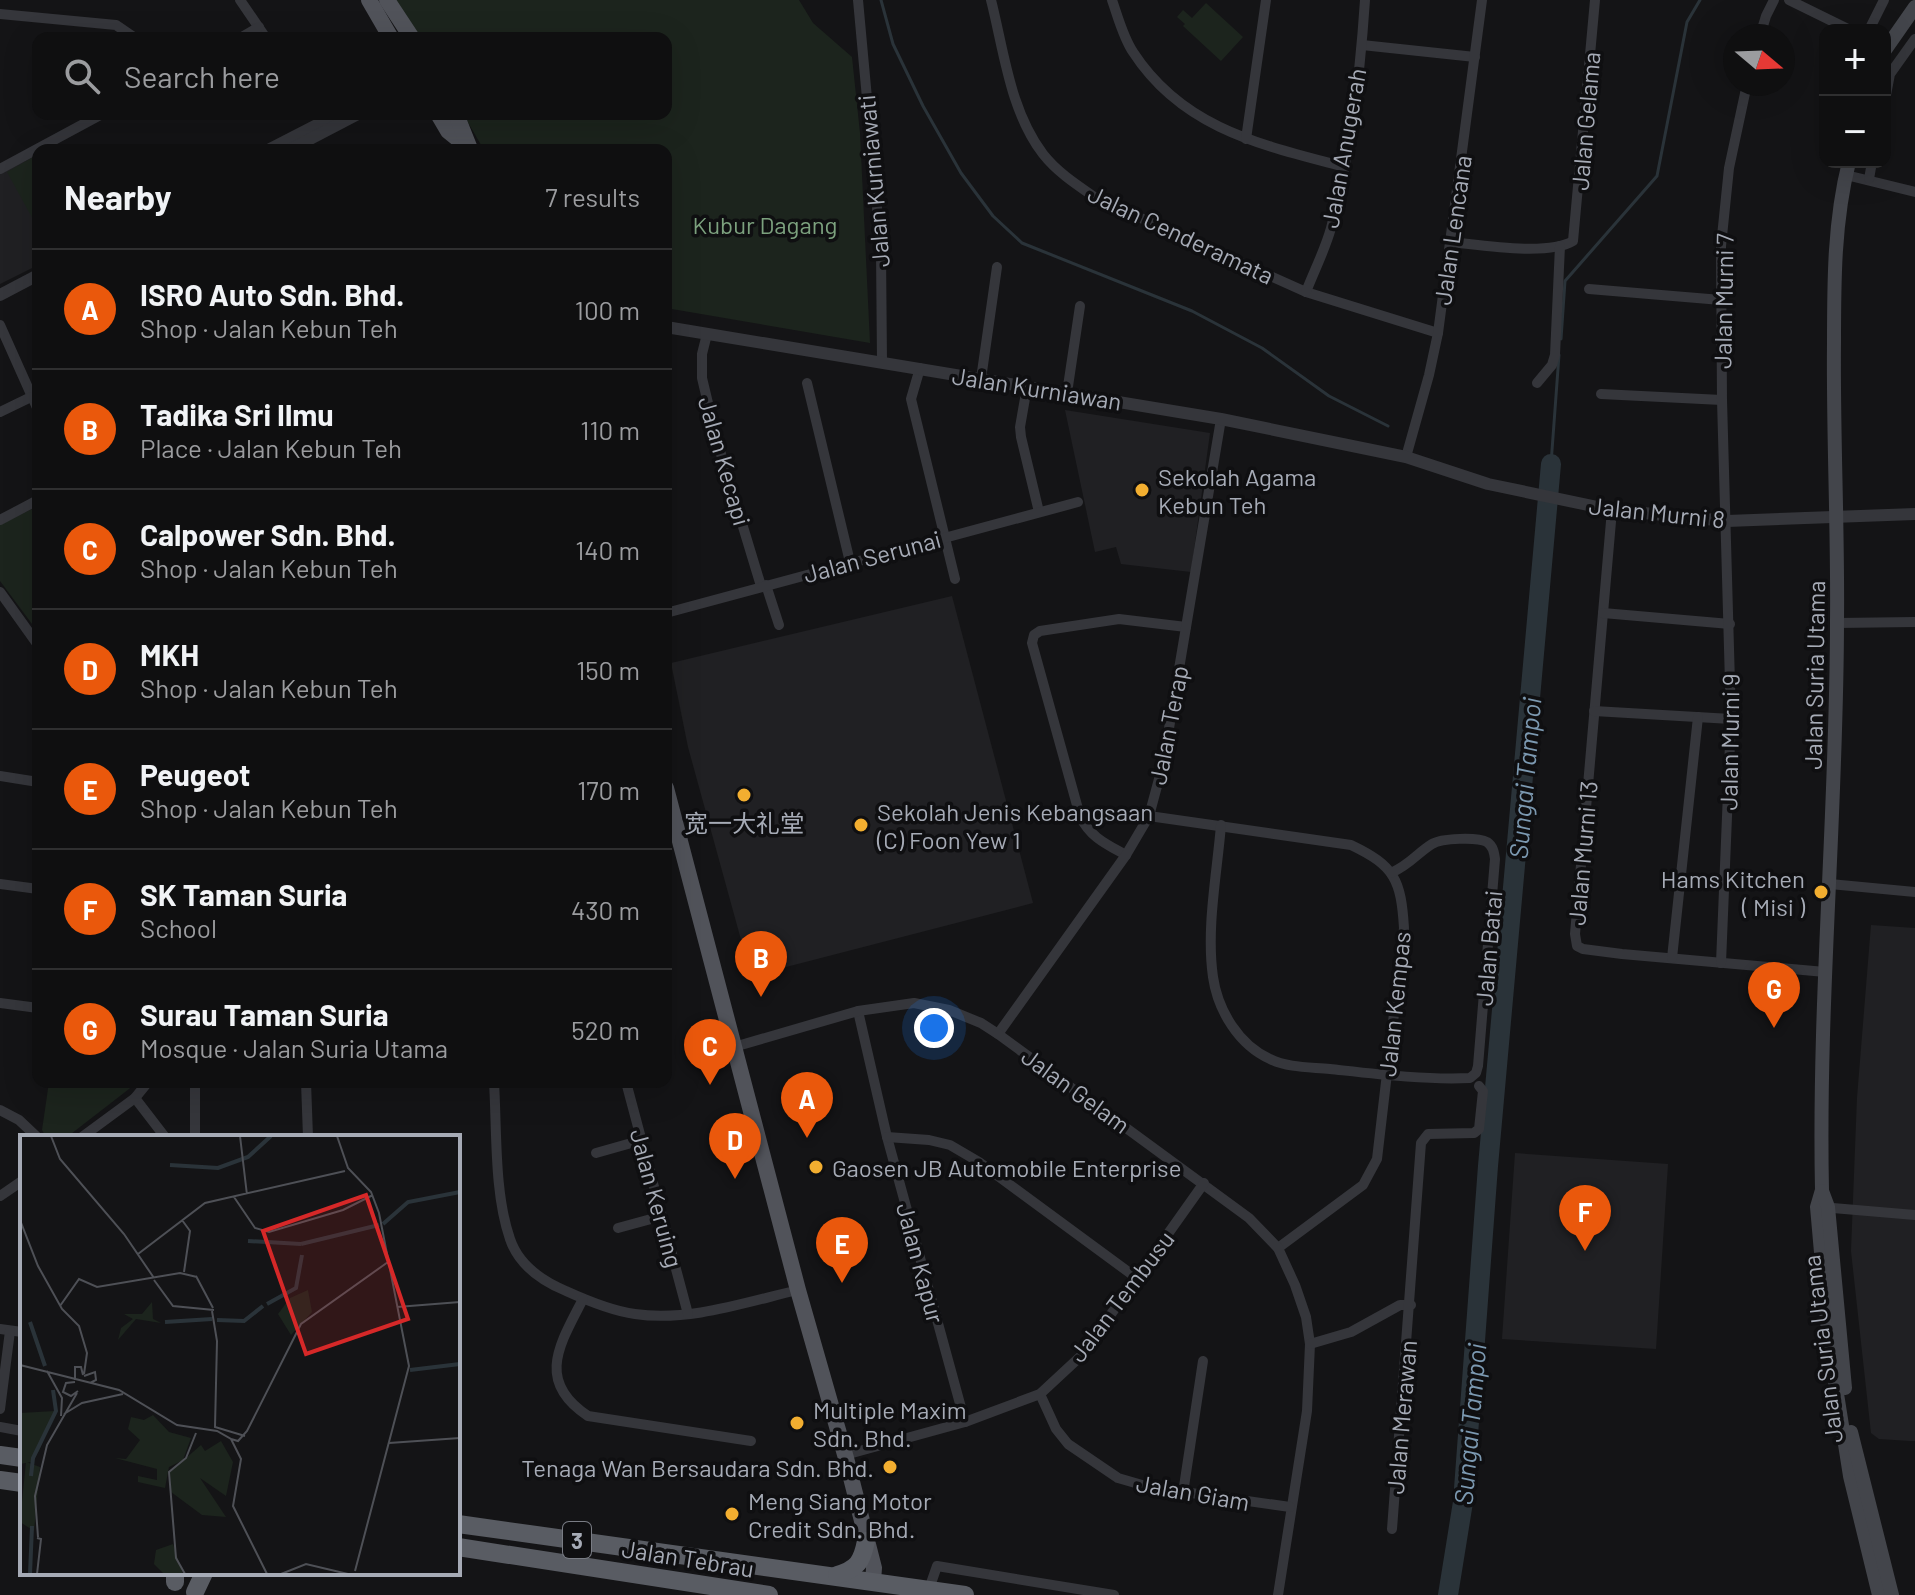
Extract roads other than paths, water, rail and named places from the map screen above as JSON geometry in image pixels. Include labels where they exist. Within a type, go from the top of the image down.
[{"type":"highway","points":[[0,1455],[20,1458]]},
{"type":"highway","points":[[0,1480],[20,1483]]},
{"type":"highway","name":"Jalan Tebrau","points":[[460,1524],[837,1575],[878,1586],[965,1595]]},
{"type":"highway","points":[[837,1575],[849,1572],[861,1561],[866,1541]]},
{"type":"highway","name":"Jalan Tebrau","points":[[460,1547],[769,1595]]},
{"type":"highway","points":[[194,1594],[201,1575]]},
{"type":"highway","points":[[641,1575],[715,1595]]},
{"type":"main road","points":[[369,0],[400,32]]},
{"type":"main road","points":[[387,0],[403,32]]},
{"type":"main road","points":[[1891,41],[1915,7]]},
{"type":"main road","points":[[442,120],[448,131],[464,144]]},
{"type":"main road","points":[[458,120],[468,144]]},
{"type":"main road","name":"Jalan Suria Utama","points":[[1848,168],[1836,242],[1834,284],[1837,623],[1821,1074],[1822,1190],[1829,1343],[1847,1462],[1879,1595]]},
{"type":"main road","points":[[672,811],[878,1586]]},
{"type":"main road","name":"Jalan Suria Utama","points":[[1823,1207],[1847,1416],[1892,1595]]},
{"type":"main road","points":[[845,1457],[860,1480],[878,1586]]},
{"type":"street","points":[[240,0],[262,32]]},
{"type":"street","name":"Jalan Kurniawati","points":[[858,0],[881,251],[882,362]]},
{"type":"street","name":"Jalan Cenderamata","points":[[991,0],[1016,103],[1043,153],[1067,178],[1096,198],[1306,292],[1438,333]]},
{"type":"street","points":[[1112,0],[1131,50],[1158,85],[1200,118],[1246,139],[1345,167]]},
{"type":"street","points":[[1246,139],[1266,0]]},
{"type":"street","name":"Jalan Anugerah","points":[[1306,292],[1330,231],[1345,167],[1365,0]]},
{"type":"street","name":"Jalan Lencana","points":[[1406,457],[1438,333],[1482,0]]},
{"type":"street","name":"Jalan Gelama","points":[[1560,246],[1573,241],[1595,0]]},
{"type":"street","points":[[1764,24],[1774,0]]},
{"type":"street","points":[[1789,0],[1838,24]]},
{"type":"street","points":[[1872,24],[1884,0]]},
{"type":"street","points":[[0,14],[116,25],[126,32]]},
{"type":"street","points":[[250,32],[259,27]]},
{"type":"street","points":[[1886,96],[1890,74],[1915,39]]},
{"type":"street","points":[[1362,45],[1475,57]]},
{"type":"street","name":"Jalan Murni 7","points":[[1727,521],[1721,300],[1725,204],[1745,96]]},
{"type":"street","points":[[46,144],[91,120]]},
{"type":"street","points":[[277,144],[315,120]]},
{"type":"street","points":[[300,144],[346,120]]},
{"type":"street","points":[[0,169],[32,152]]},
{"type":"street","points":[[1848,168],[1869,179],[1915,192]]},
{"type":"street","points":[[1869,179],[1871,168]]},
{"type":"street","points":[[1451,242],[1508,248],[1560,246],[1555,355],[1552,365],[1537,383]]},
{"type":"street","points":[[981,379],[997,267]]},
{"type":"street","points":[[0,295],[32,278]]},
{"type":"street","points":[[1589,289],[1721,300]]},
{"type":"street","points":[[1067,393],[1080,306]]},
{"type":"street","points":[[0,325],[31,397],[0,412]]},
{"type":"street","name":"Jalan Kurniawan","points":[[672,328],[1221,419],[1406,457]]},
{"type":"street","name":"Jalan Kecapi","points":[[707,334],[702,354],[702,378],[717,441],[779,625]]},
{"type":"street","points":[[920,368],[911,399],[955,579]]},
{"type":"street","points":[[807,383],[850,562]]},
{"type":"street","points":[[1027,387],[1021,437],[1039,512]]},
{"type":"street","points":[[1601,394],[1722,400]]},
{"type":"street","name":"Jalan Terap","points":[[998,1034],[1126,855],[1149,816],[1163,764],[1221,419]]},
{"type":"street","name":"Jalan Murni 8","points":[[1406,457],[1464,477],[1612,510],[1727,521],[1915,514]]},
{"type":"street","name":"Jalan Serunai","points":[[672,611],[1078,502]]},
{"type":"street","points":[[0,520],[32,503]]},
{"type":"street","name":"Jalan Murni 13","points":[[1612,510],[1575,934],[1577,946],[1591,951],[1825,972]]},
{"type":"street","name":"Jalan Murni 9","points":[[1721,963],[1731,719],[1727,521]]},
{"type":"street","points":[[0,592],[32,637]]},
{"type":"street","points":[[1603,613],[1730,624]]},
{"type":"street","points":[[1126,855],[1098,840],[1080,816],[1032,643],[1034,635],[1040,631],[1119,619],[1186,627]]},
{"type":"street","points":[[1837,623],[1915,622]]},
{"type":"street","points":[[1594,711],[1731,719]]},
{"type":"street","points":[[1672,958],[1698,717]]},
{"type":"street","points":[[0,776],[32,781]]},
{"type":"street","points":[[1149,816],[1351,845],[1376,857],[1391,873]]},
{"type":"street","points":[[1221,825],[1211,953],[1214,981],[1227,1019],[1247,1043],[1270,1059],[1291,1065],[1387,1075]]},
{"type":"street","name":"Jalan Batai","points":[[1387,1075],[1470,1078],[1476,1073],[1495,859],[1493,848],[1486,841],[1434,842],[1408,865],[1391,873]]},
{"type":"street","name":"Jalan Kempas","points":[[1278,1248],[1363,1185],[1377,1159],[1404,928],[1402,902],[1397,881],[1391,873]]},
{"type":"street","points":[[0,884],[32,888]]},
{"type":"street","points":[[1830,884],[1915,892]]},
{"type":"street","points":[[0,1003],[32,1007]]},
{"type":"street","name":"Jalan Gelam","points":[[734,1047],[858,1011],[914,1003],[949,1010],[981,1023],[998,1034],[1249,1218],[1278,1248],[1306,1317],[1310,1344],[1307,1411],[1278,1595]]},
{"type":"street","name":"Jalan Kapur","points":[[858,1011],[887,1137],[965,1422]]},
{"type":"street","name":"Jalan Merawan","points":[[1392,1529],[1421,1143],[1428,1134],[1474,1133],[1479,1129],[1483,1091],[1479,1086]]},
{"type":"street","points":[[85,1135],[135,1098],[143,1088]]},
{"type":"street","points":[[195,1088],[195,1135]]},
{"type":"street","points":[[306,1088],[308,1135]]},
{"type":"street","points":[[494,1088],[502,1209],[511,1242],[527,1267],[540,1278],[583,1299],[637,1315],[688,1314],[798,1290]]},
{"type":"street","name":"Jalan Keruing","points":[[628,1088],[688,1314]]},
{"type":"street","points":[[135,1098],[163,1135]]},
{"type":"street","points":[[0,1110],[19,1120],[35,1135]]},
{"type":"street","points":[[887,1137],[929,1140],[960,1151],[1138,1279]]},
{"type":"street","points":[[596,1153],[642,1140]]},
{"type":"street","points":[[0,1196],[20,1182]]},
{"type":"street","name":"Jalan Tembusu","points":[[845,1457],[965,1422],[1040,1394],[1082,1355],[1204,1183]]},
{"type":"street","points":[[1823,1207],[1915,1215]]},
{"type":"street","points":[[618,1228],[662,1216]]},
{"type":"street","points":[[583,1299],[563,1338],[556,1370],[556,1381],[573,1407],[588,1416],[617,1422],[751,1441]]},
{"type":"street","name":"Jalan Merawan","points":[[1310,1344],[1351,1332],[1400,1305],[1411,1305]]},
{"type":"street","points":[[0,1409],[5,1330]]},
{"type":"street","points":[[1183,1493],[1203,1361]]},
{"type":"street","name":"Jalan Giam","points":[[1040,1394],[1056,1429],[1068,1444],[1118,1478],[1183,1493],[1290,1507]]},
{"type":"street","points":[[0,1427],[20,1431]]},
{"type":"street","points":[[920,1588],[937,1566],[1114,1595]]},
{"type":"waterway","points":[[881,0],[893,44],[961,173],[993,216],[1022,243],[1192,311],[1262,348],[1329,396],[1388,426]]},
{"type":"waterway","name":"Sungai Tampoi","points":[[1561,339],[1565,281],[1657,176],[1687,22],[1700,0]]},
{"type":"waterway","name":"Sungai Tampoi","points":[[1551,464],[1559,355]]},
{"type":"waterway","name":"Sungai Tampoi","points":[[1448,1595],[1463,1502],[1488,1166],[1551,464]]},
{"type":"place","name":"Sekolah Agama Kebun Teh","points":[[1142,490]]},
{"type":"place","name":"宽一大礼堂","points":[[744,795]]},
{"type":"place","name":"Sekolah Jenis Kebangsaan (C) Foon Yew 1","points":[[861,825]]},
{"type":"place","name":"Hams Kitchen ( Misi )","points":[[1821,892]]},
{"type":"place","name":"Tadika Sri Ilmu","points":[[761,997]]},
{"type":"place","name":"Surau Taman Suria","points":[[1774,1028]]},
{"type":"place","name":"Calpower Sdn. Bhd.","points":[[710,1085]]},
{"type":"place","name":"ISRO Auto Sdn. Bhd.","points":[[807,1138]]},
{"type":"place","name":"Gaosen JB Automobile Enterprise","points":[[816,1167]]},
{"type":"place","name":"MKH","points":[[735,1179]]},
{"type":"place","name":"SK Taman Suria","points":[[1585,1251]]},
{"type":"place","name":"Peugeot","points":[[842,1283]]},
{"type":"place","name":"Multiple Maxim Sdn. Bhd.","points":[[797,1423]]},
{"type":"place","name":"Tenaga Wan Bersaudara Sdn. Bhd.","points":[[890,1467]]},
{"type":"place","name":"Meng Siang Motor Credit Sdn. Bhd.","points":[[732,1514]]},
{"type":"park label","name":"Kubur Dagang","points":[[765,224]]}]
